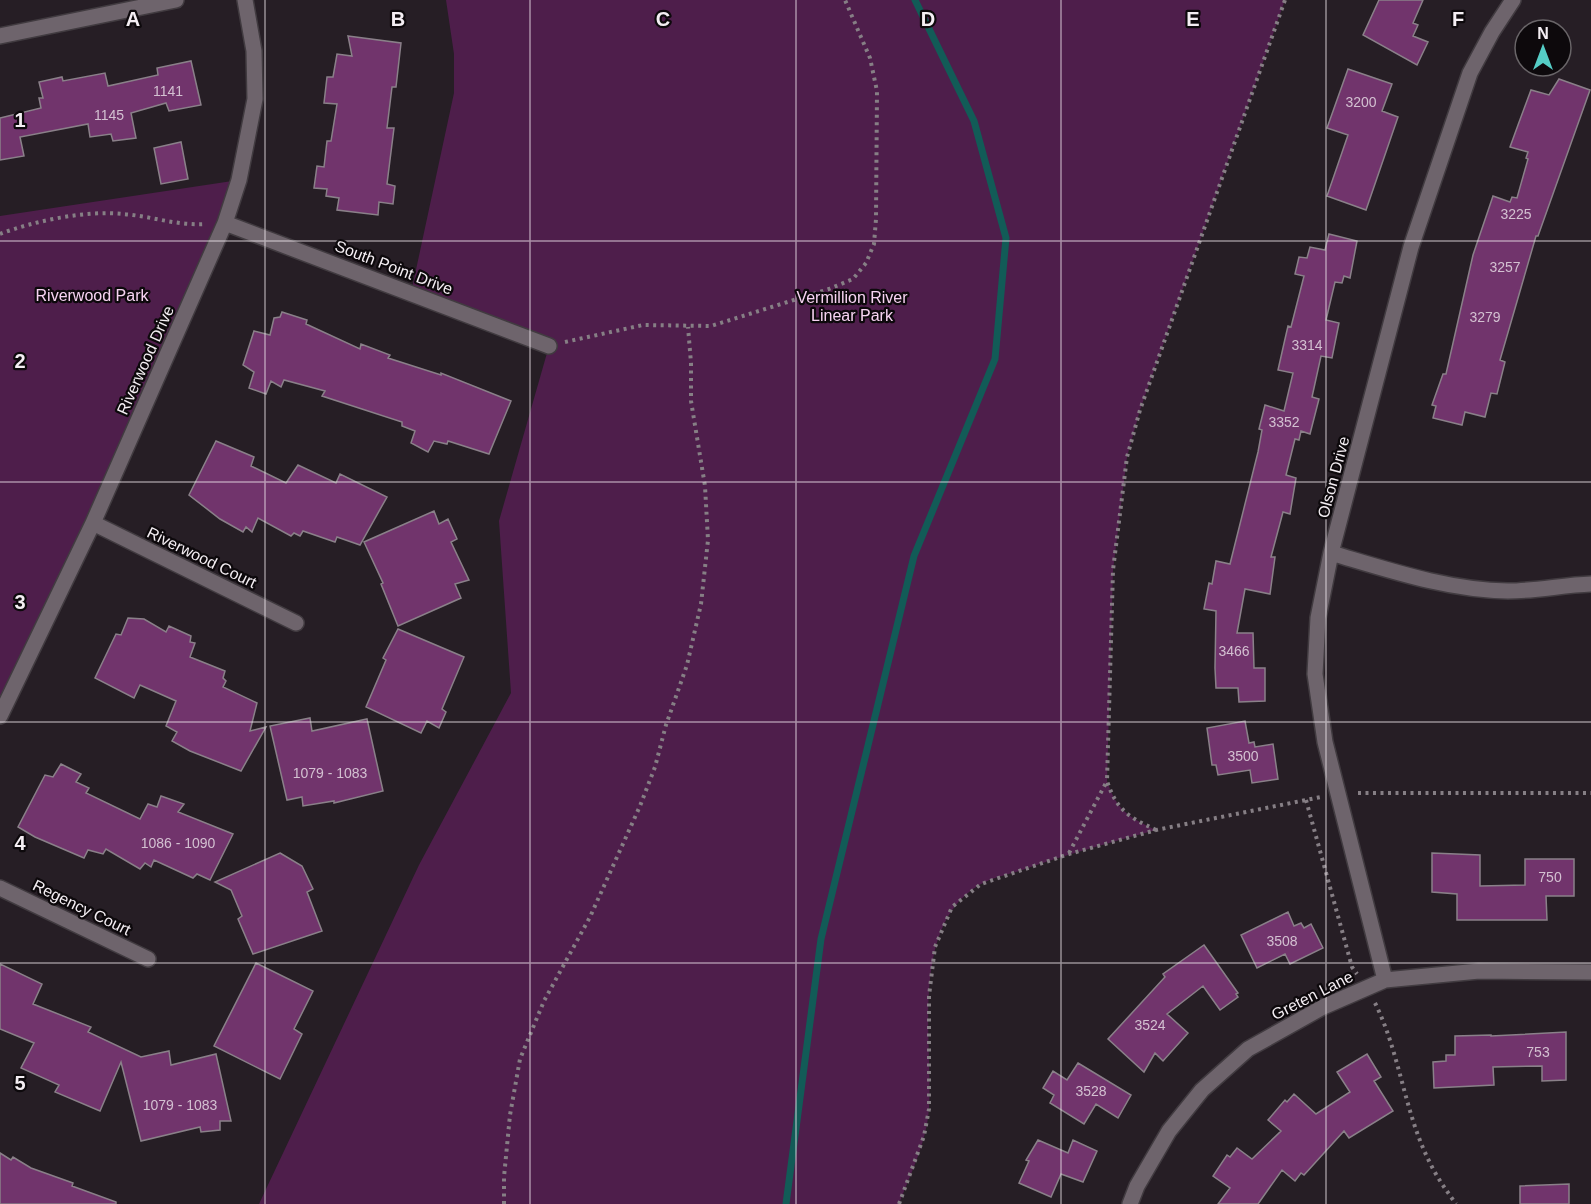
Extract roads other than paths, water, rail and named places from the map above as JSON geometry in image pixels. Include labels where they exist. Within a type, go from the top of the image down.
[{"type":"street","points":[[0,36],[176,0]]},
{"type":"street","name":"Riverwood Drive","points":[[0,716],[93,523],[225,223],[239,180],[255,99],[254,51],[244,0]]},
{"type":"street","name":"Olson Drive","points":[[1385,980],[1325,742],[1315,674],[1318,618],[1331,553],[1411,246],[1470,73],[1513,0]]},
{"type":"street","name":"South Point Drive","points":[[225,223],[549,346]]},
{"type":"street","name":"Riverwood Court","points":[[93,523],[296,623]]},
{"type":"street","points":[[1331,553],[1437,583],[1478,589],[1508,591],[1591,585]]},
{"type":"street","name":"Regency Court","points":[[0,888],[148,959]]},
{"type":"street","name":"Greten Lane","points":[[1130,1204],[1137,1186],[1169,1131],[1202,1090],[1248,1049],[1323,1007],[1385,980],[1479,971],[1591,972]]},
{"type":"waterway","points":[[786,1204],[821,939],[914,556],[995,359],[1006,238],[974,121],[915,0]]},
{"type":"park label","name":"Riverwood Park","points":[[92,295]]},
{"type":"park label","name":"Vermillion River Linear Park","points":[[852,306]]}]
